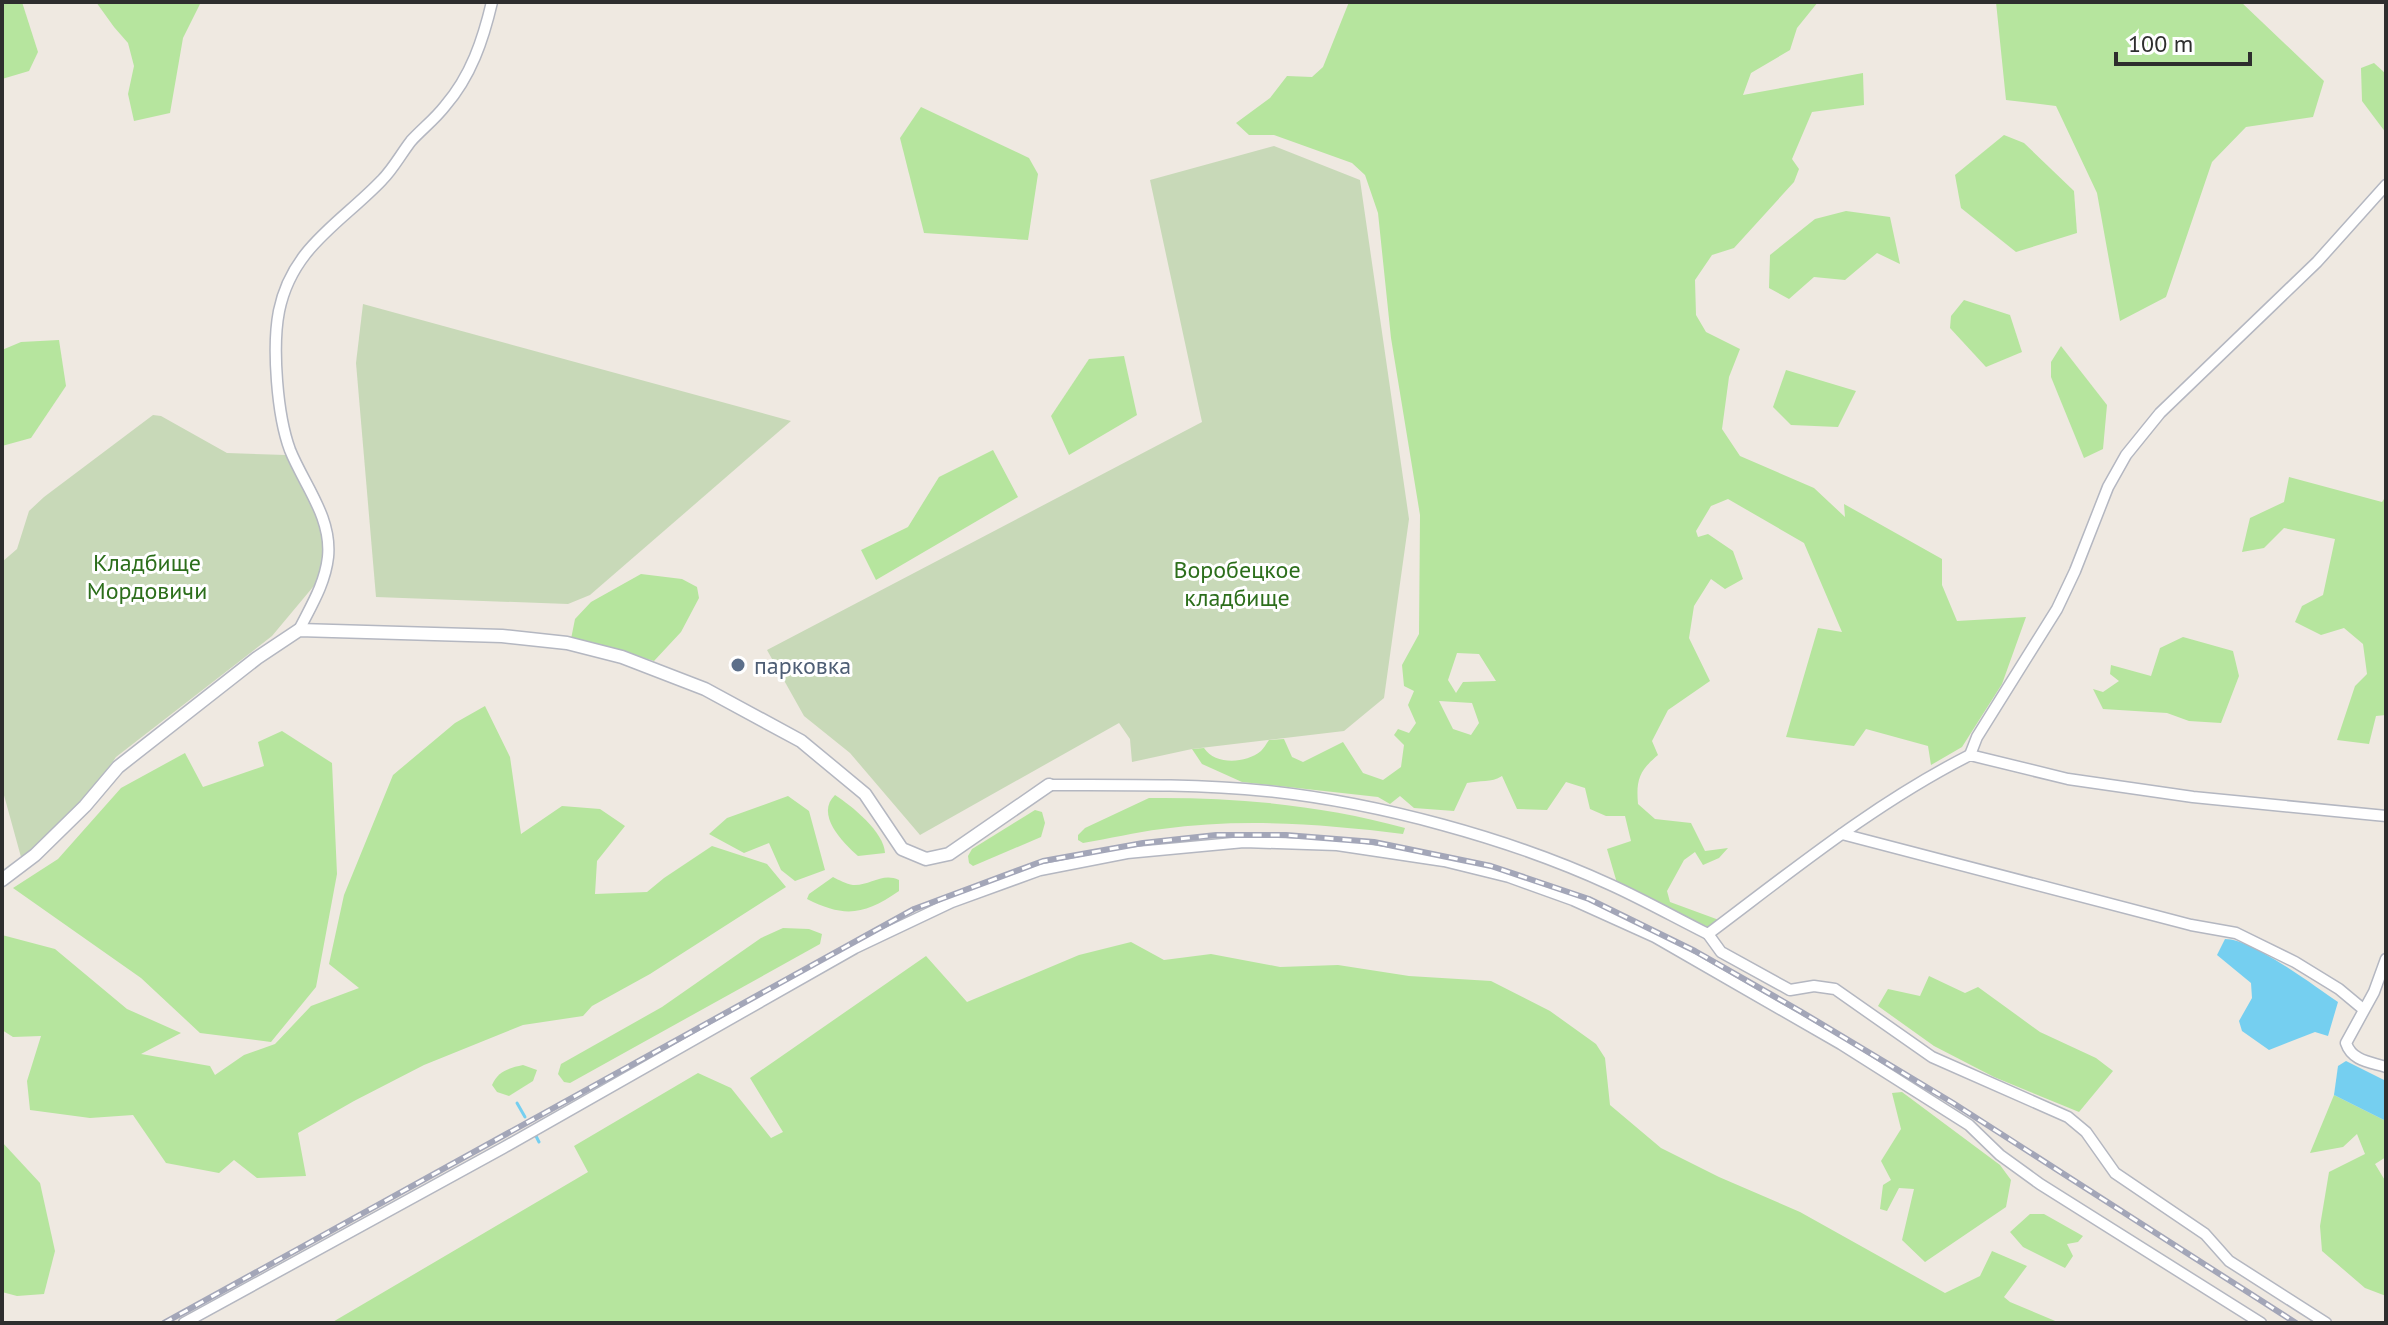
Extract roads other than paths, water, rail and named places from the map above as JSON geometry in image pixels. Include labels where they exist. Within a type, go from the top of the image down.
[{"type":"street","points":[[2,880],[35,855],[118,767],[257,658],[299,630],[323,583],[328,554],[325,523],[290,450],[282,422],[275,343],[283,297],[302,257],[326,229],[383,180],[411,142],[446,105],[471,69],[492,2]]},
{"type":"street","points":[[1970,755],[1977,737],[2057,609],[2108,487],[2126,455],[2160,413],[2317,262],[2386,185]]},
{"type":"street","points":[[299,630],[502,636],[567,643],[622,657],[705,689],[801,741],[865,794],[902,849],[926,859],[949,854],[1049,785],[1157,785],[1268,791],[1381,810],[1521,850],[1610,884],[1708,934],[1721,952],[1790,990],[1814,986],[1835,989],[1932,1057],[2068,1117],[2086,1132],[2115,1173],[2205,1234],[2229,1261],[2326,1323]]},
{"type":"street","points":[[1708,934],[1842,834],[1931,775],[1970,755],[2068,779],[2193,797],[2386,816]]},
{"type":"street","points":[[1842,834],[2191,925],[2236,933],[2295,962],[2339,989],[2363,1009]]},
{"type":"street","points":[[184,1323],[503,1148],[855,948],[952,902],[1040,870],[1127,853],[1244,842],[1337,845],[1444,861],[1509,877],[1560,895],[1655,937],[1765,998],[1969,1125],[2000,1155],[2040,1184],[2261,1323]]},
{"type":"street","points":[[2386,959],[2374,992],[2346,1043],[2355,1057],[2386,1067]]},
{"type":"water","points":[[2225,939],[2266,954],[2338,1002],[2328,1036],[2315,1032],[2269,1050],[2242,1031],[2239,1021],[2252,998],[2251,983],[2217,955]]},
{"type":"water","points":[[2346,1061],[2386,1081],[2386,1121],[2334,1095],[2338,1066]]},
{"type":"waterway","points":[[517,1103],[525,1117]]},
{"type":"waterway","points":[[536,1136],[539,1142]]},
{"type":"railway","points":[[164,1323],[914,909],[1043,861],[1143,843],[1216,835],[1286,835],[1374,842],[1491,866],[1589,899],[1695,951],[1800,1011],[1953,1103],[2296,1323]]},
{"type":"place","name":"парковка","points":[[738,665]]},
{"type":"park label","name":"Кладбище Мордовичи","points":[[147,576]]},
{"type":"park label","name":"Воробецкое кладбище","points":[[1237,583]]}]
